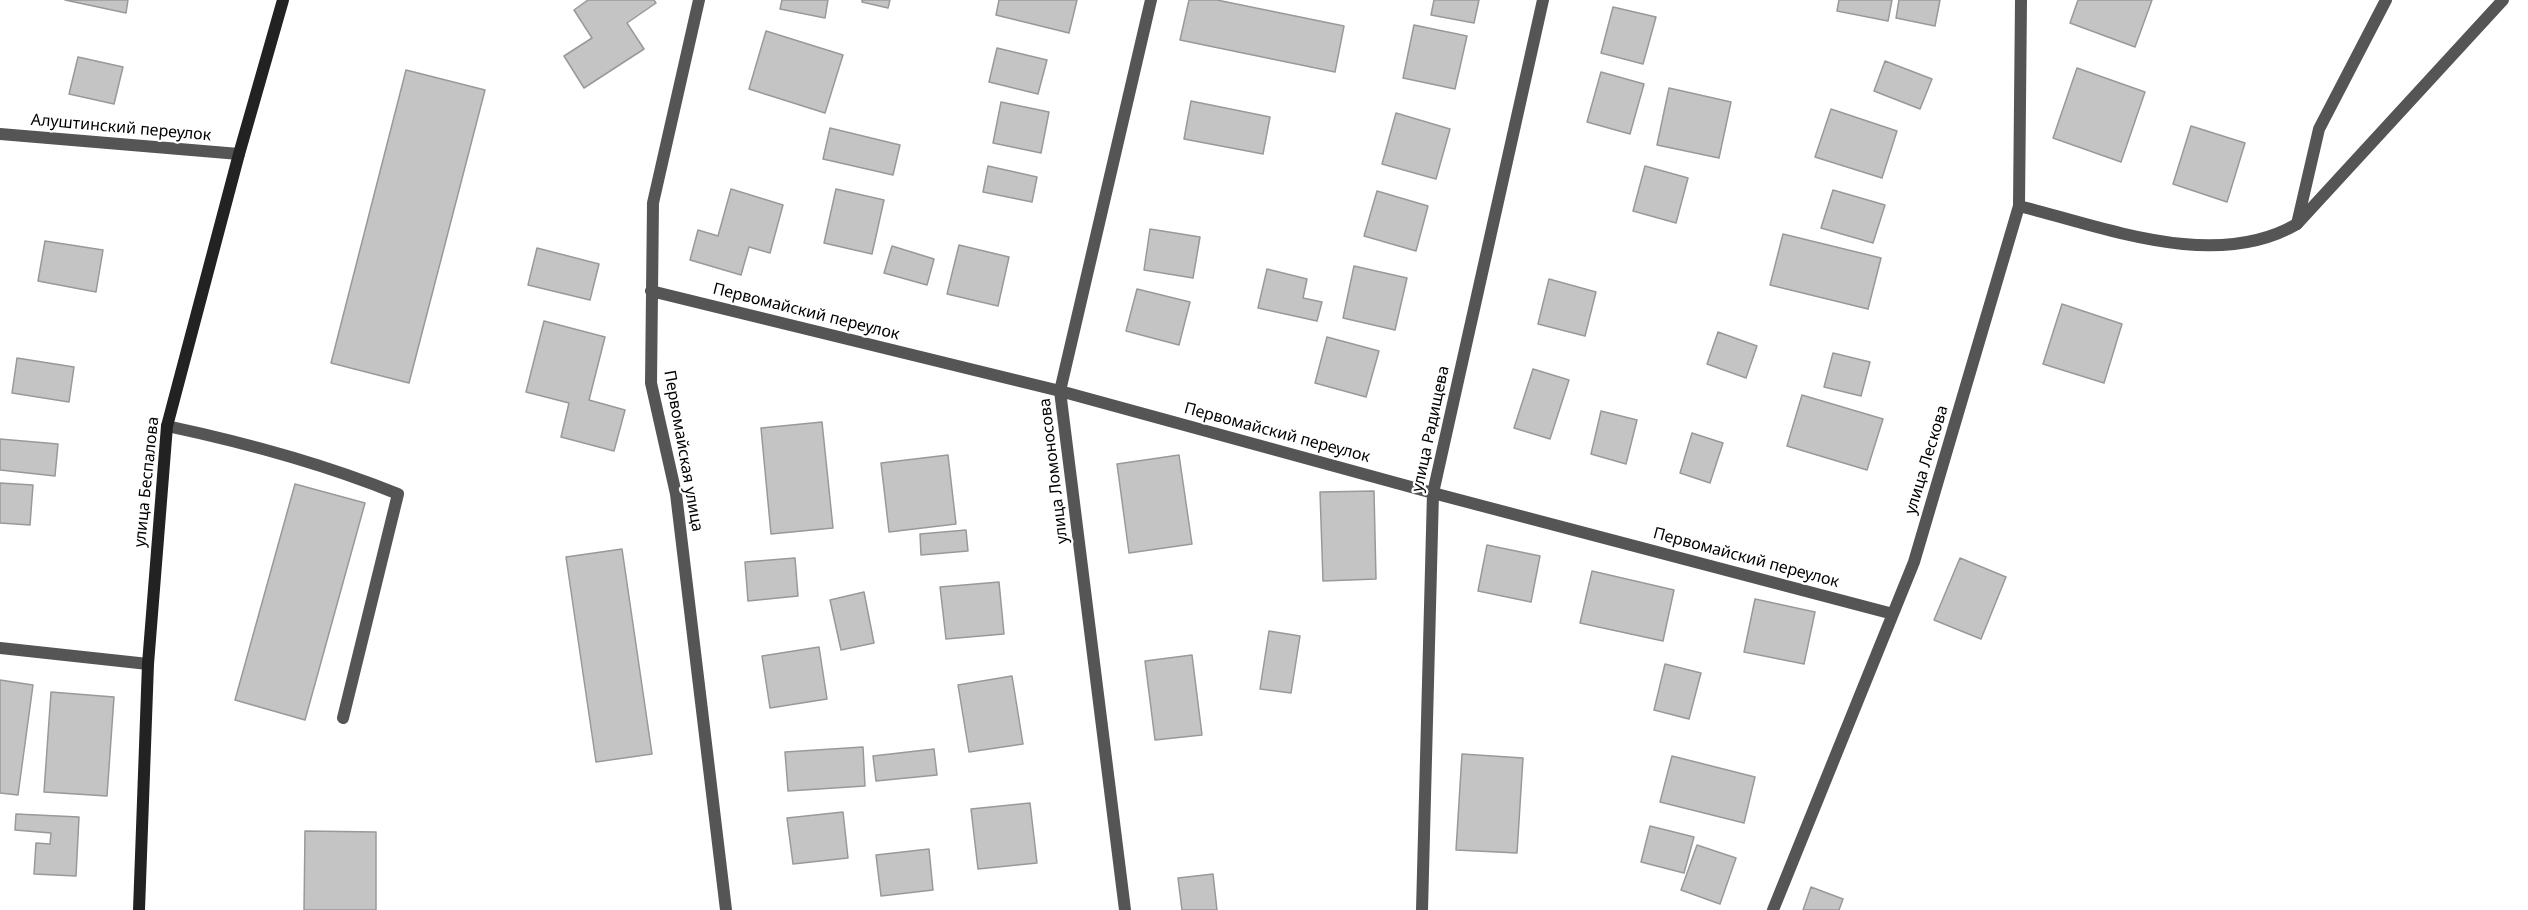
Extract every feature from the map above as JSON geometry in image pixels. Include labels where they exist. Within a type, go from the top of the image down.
[{"type":"main road","name":"улица Беспалова","points":[[139,910],[148,664],[167,426],[239,154],[283,0]]},
{"type":"street","name":"Первомайская улица","points":[[699,0],[653,203],[651,382],[676,494],[726,910]]},
{"type":"street","name":"улица Ломоносова","points":[[1125,910],[1060,391],[1151,0]]},
{"type":"street","name":"улица Радищева","points":[[1422,910],[1433,493],[1543,0]]},
{"type":"street","name":"улица Лескова","points":[[1773,910],[1914,562],[2019,206],[2021,0]]},
{"type":"street","points":[[2297,224],[2319,129],[2386,0]]},
{"type":"street","points":[[2019,206],[2171,244],[2235,244],[2285,231],[2297,224],[2503,0]]},
{"type":"street","name":"Алуштинский переулок","points":[[0,134],[239,154]]},
{"type":"street","name":"Первомайский переулок","points":[[651,291],[1060,391],[1433,493],[1893,614]]},
{"type":"street","points":[[167,426],[234,440],[342,471],[398,494],[343,718]]},
{"type":"street","points":[[0,648],[148,664]]},
{"type":"building","points":[[65,0],[128,0],[126,13]]},
{"type":"building","points":[[588,0],[654,0],[656,3],[627,23],[644,49],[584,88],[564,56],[592,38],[574,10]]},
{"type":"building","points":[[782,0],[828,0],[825,18],[780,9]]},
{"type":"building","points":[[862,0],[890,0],[888,8],[862,2]]},
{"type":"building","points":[[999,0],[1077,0],[1069,33],[996,15]]},
{"type":"building","points":[[1189,0],[1217,0],[1344,26],[1335,72],[1180,40]]},
{"type":"building","points":[[1434,0],[1479,0],[1474,23],[1431,15]]},
{"type":"building","points":[[1839,0],[1892,0],[1888,21],[1837,11]]},
{"type":"building","points":[[1899,0],[1940,0],[1935,26],[1896,18]]},
{"type":"building","points":[[2078,0],[2152,0],[2135,47],[2070,23]]},
{"type":"building","points":[[1613,7],[1656,17],[1643,64],[1601,53]]},
{"type":"building","points":[[1414,25],[1467,36],[1455,89],[1403,78]]},
{"type":"building","points":[[766,31],[843,55],[825,113],[749,89]]},
{"type":"building","points":[[997,48],[1047,60],[1038,94],[989,82]]},
{"type":"building","points":[[78,57],[123,67],[114,104],[69,94]]},
{"type":"building","points":[[1885,61],[1932,79],[1920,109],[1874,91]]},
{"type":"building","points":[[2077,68],[2145,92],[2121,162],[2053,138]]},
{"type":"building","points":[[406,70],[485,90],[409,383],[331,363]]},
{"type":"building","points":[[1601,72],[1644,84],[1630,134],[1587,122]]},
{"type":"building","points":[[1669,88],[1731,102],[1719,158],[1657,145]]},
{"type":"building","points":[[1191,101],[1270,117],[1263,154],[1184,139]]},
{"type":"building","points":[[1001,102],[1049,112],[1041,153],[993,143]]},
{"type":"building","points":[[1831,109],[1897,131],[1882,178],[1815,157]]},
{"type":"building","points":[[1396,113],[1450,129],[1436,179],[1382,164]]},
{"type":"building","points":[[2191,126],[2245,143],[2227,202],[2173,184]]},
{"type":"building","points":[[830,128],[900,145],[893,175],[823,159]]},
{"type":"building","points":[[988,166],[1037,177],[1032,202],[983,192]]},
{"type":"building","points":[[1645,166],[1688,178],[1676,223],[1633,211]]},
{"type":"building","points":[[731,189],[783,205],[770,253],[749,247],[741,275],[690,260],[698,230],[718,236]]},
{"type":"building","points":[[836,189],[884,200],[872,254],[824,243]]},
{"type":"building","points":[[1833,190],[1885,205],[1873,243],[1821,228]]},
{"type":"building","points":[[1377,191],[1428,206],[1416,251],[1364,236]]},
{"type":"building","points":[[1150,229],[1200,237],[1193,278],[1144,270]]},
{"type":"building","points":[[1783,234],[1881,258],[1868,309],[1770,285]]},
{"type":"building","points":[[45,241],[103,250],[96,292],[38,281]]},
{"type":"building","points":[[959,245],[1009,257],[998,306],[947,294]]},
{"type":"building","points":[[892,246],[934,259],[927,285],[884,273]]},
{"type":"building","points":[[537,248],[599,264],[590,300],[528,285]]},
{"type":"building","points":[[1354,266],[1407,278],[1395,330],[1343,318]]},
{"type":"building","points":[[1267,269],[1307,279],[1303,298],[1322,302],[1317,321],[1258,308]]},
{"type":"building","points":[[1549,279],[1596,292],[1585,336],[1538,324]]},
{"type":"building","points":[[1137,289],[1190,302],[1179,345],[1126,331]]},
{"type":"building","points":[[2062,304],[2122,324],[2104,383],[2043,364]]},
{"type":"building","points":[[544,321],[605,337],[589,400],[625,410],[614,451],[561,437],[569,403],[526,392]]},
{"type":"building","points":[[1718,332],[1757,346],[1746,378],[1707,364]]},
{"type":"building","points":[[1327,337],[1379,351],[1366,397],[1315,383]]},
{"type":"building","points":[[1833,353],[1870,362],[1861,396],[1824,387]]},
{"type":"building","points":[[17,358],[74,367],[69,402],[12,393]]},
{"type":"building","points":[[1533,369],[1569,380],[1550,439],[1514,428]]},
{"type":"building","points":[[1802,395],[1883,419],[1867,470],[1787,446]]},
{"type":"building","points":[[1601,411],[1637,420],[1626,464],[1591,454]]},
{"type":"building","points":[[822,422],[833,528],[771,534],[761,428]]},
{"type":"building","points":[[1692,433],[1723,443],[1710,483],[1680,473]]},
{"type":"building","points":[[0,439],[58,444],[55,476],[0,470]]},
{"type":"building","points":[[948,455],[956,524],[889,532],[881,463]]},
{"type":"building","points":[[1179,455],[1192,544],[1129,553],[1117,464]]},
{"type":"building","points":[[0,483],[33,485],[30,525],[0,523]]},
{"type":"building","points":[[295,484],[365,503],[305,720],[235,700]]},
{"type":"building","points":[[1374,491],[1376,579],[1323,581],[1320,492]]},
{"type":"building","points":[[966,530],[968,551],[921,555],[920,534]]},
{"type":"building","points":[[1487,545],[1540,556],[1531,602],[1478,591]]},
{"type":"building","points":[[622,549],[652,754],[596,762],[566,557]]},
{"type":"building","points":[[795,558],[798,596],[748,601],[745,562]]},
{"type":"building","points":[[1960,558],[2006,577],[1981,639],[1934,620]]},
{"type":"building","points":[[1592,571],[1674,590],[1663,641],[1580,623]]},
{"type":"building","points":[[999,582],[1004,634],[946,639],[940,587]]},
{"type":"building","points":[[864,592],[874,643],[841,650],[830,600]]},
{"type":"building","points":[[1755,599],[1815,612],[1804,664],[1744,652]]},
{"type":"building","points":[[1269,631],[1300,636],[1291,693],[1260,689]]},
{"type":"building","points":[[819,647],[827,699],[770,708],[762,656]]},
{"type":"building","points":[[1192,655],[1202,735],[1155,740],[1145,661]]},
{"type":"building","points":[[1665,664],[1701,673],[1689,719],[1654,710]]},
{"type":"building","points":[[1012,676],[1023,744],[969,752],[958,685]]},
{"type":"building","points":[[0,680],[33,685],[18,795],[0,793]]},
{"type":"building","points":[[51,692],[114,697],[107,796],[44,792]]},
{"type":"building","points":[[863,747],[865,786],[788,791],[785,752]]},
{"type":"building","points":[[934,749],[937,775],[876,781],[873,756]]},
{"type":"building","points":[[1462,754],[1523,758],[1517,853],[1456,850]]},
{"type":"building","points":[[1672,756],[1755,777],[1744,823],[1660,802]]},
{"type":"building","points":[[1030,803],[1037,863],[978,869],[971,809]]},
{"type":"building","points":[[843,812],[848,858],[793,864],[787,818]]},
{"type":"building","points":[[16,814],[79,817],[76,876],[34,874],[36,843],[50,844],[51,833],[15,830]]},
{"type":"building","points":[[1650,826],[1694,837],[1684,873],[1641,862]]},
{"type":"building","points":[[305,831],[376,832],[376,910],[304,910]]},
{"type":"building","points":[[1697,845],[1736,858],[1720,904],[1681,890]]},
{"type":"building","points":[[929,849],[933,890],[881,896],[876,855]]},
{"type":"building","points":[[1213,874],[1217,910],[1182,910],[1178,878]]},
{"type":"building","points":[[1811,887],[1843,899],[1839,910],[1803,910]]}]
